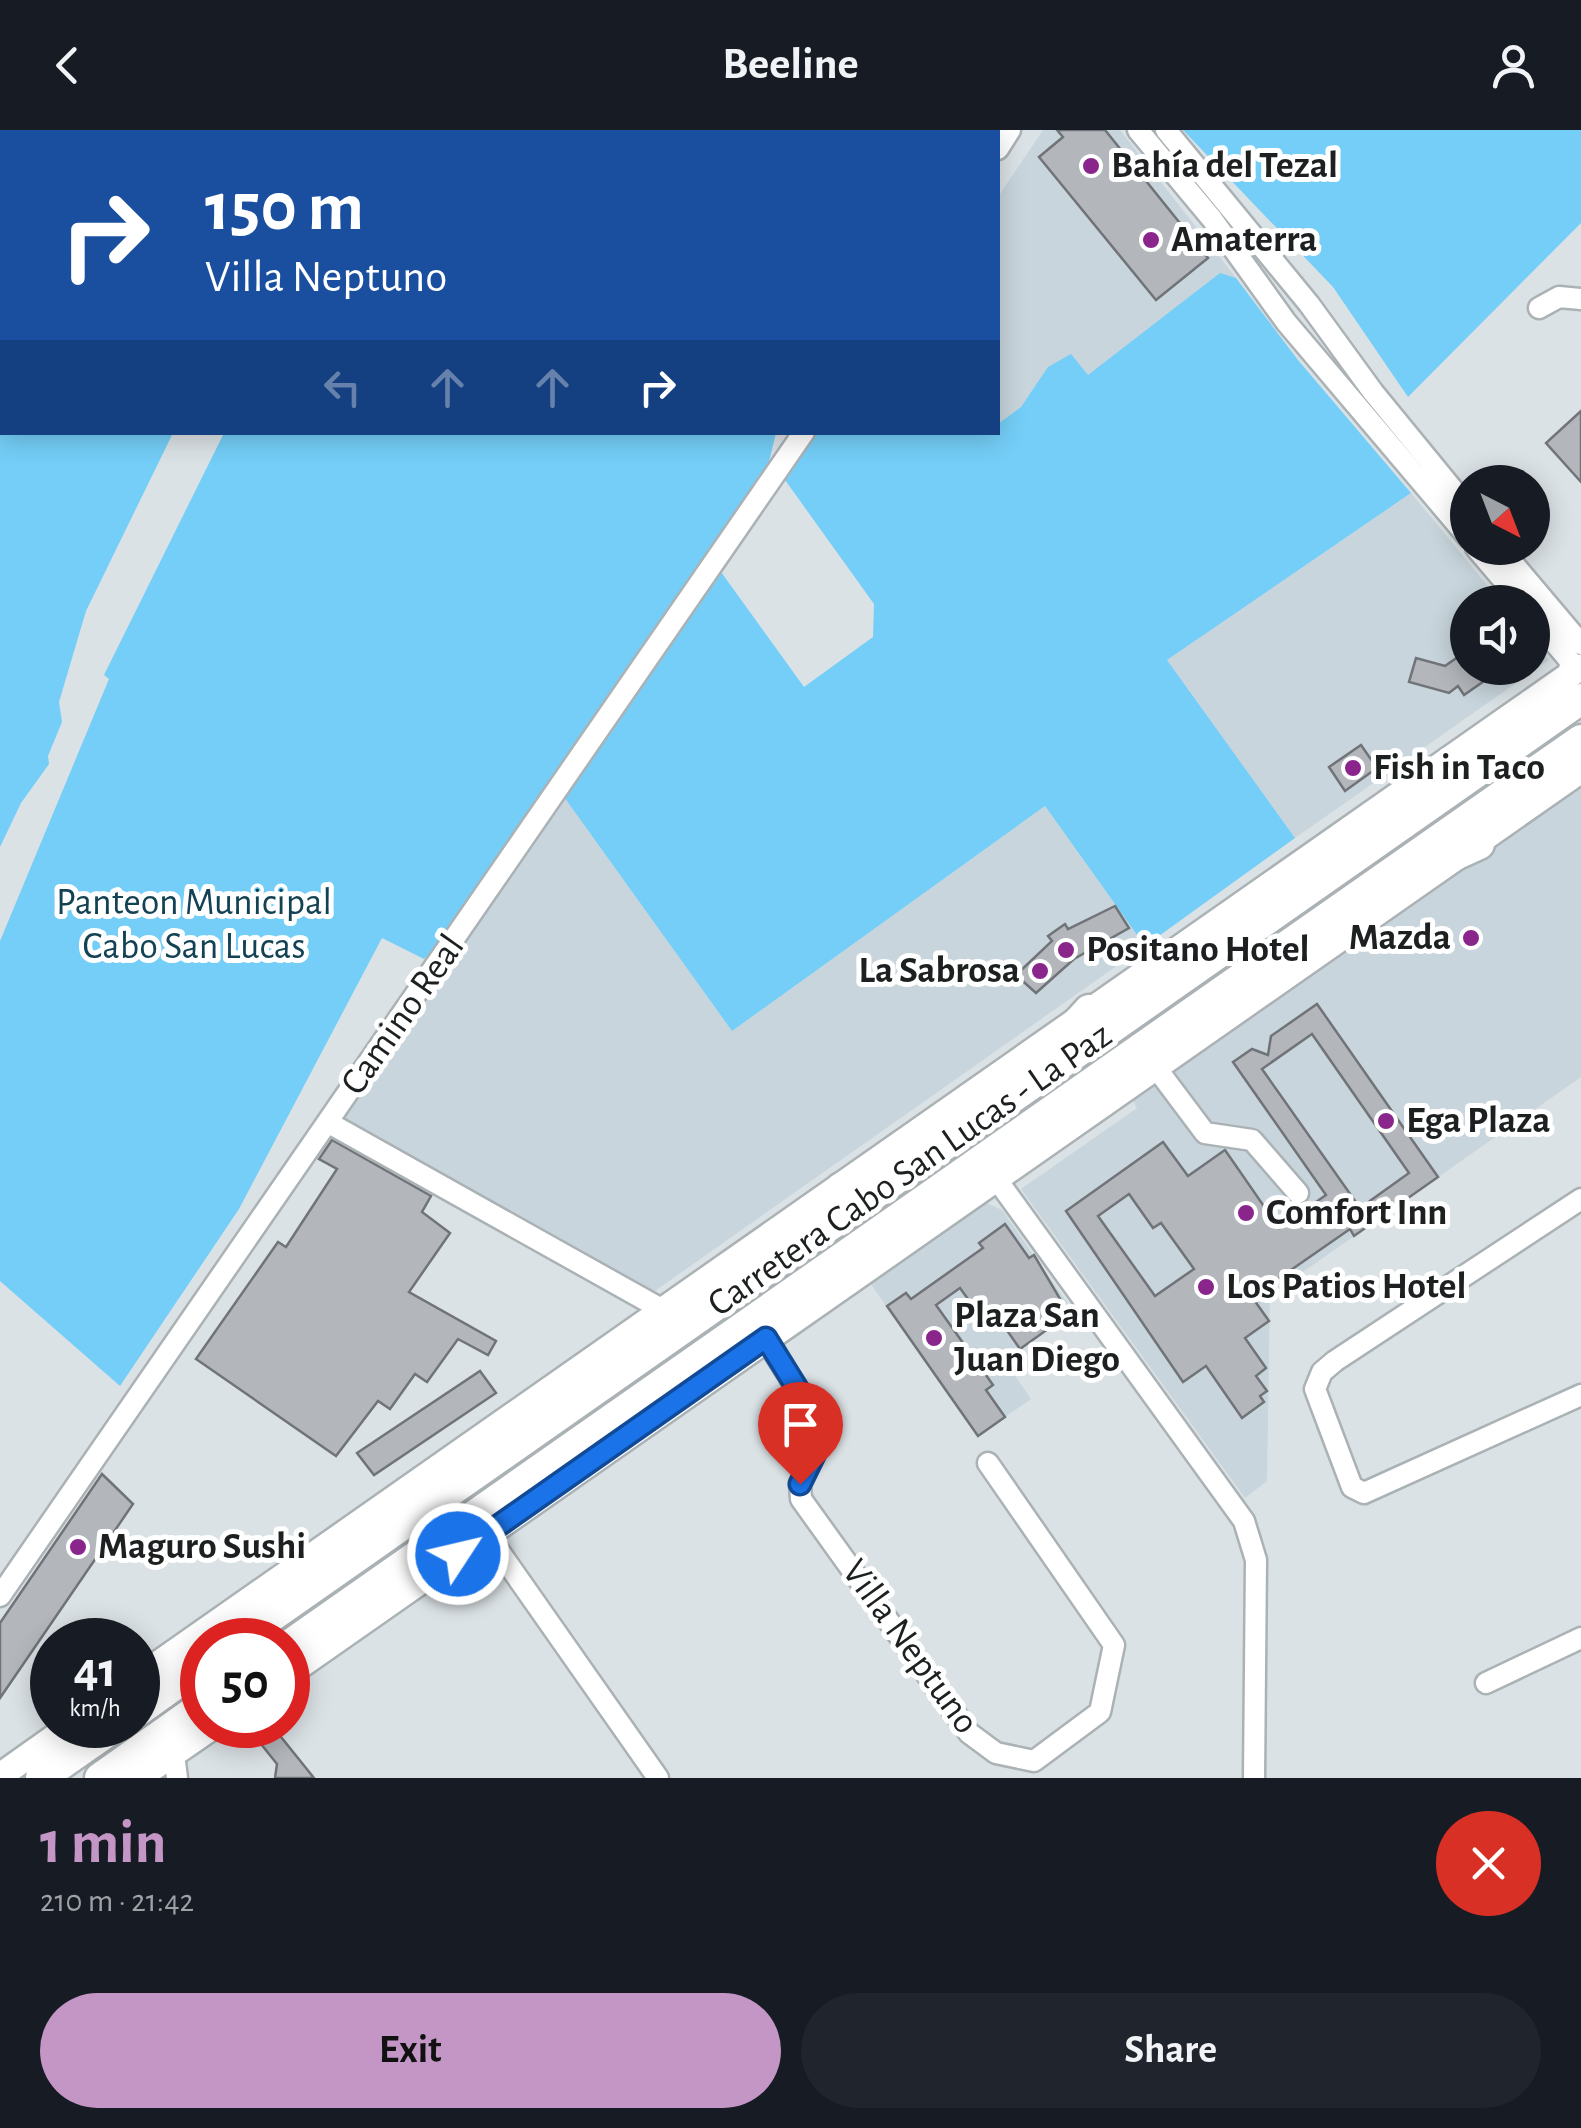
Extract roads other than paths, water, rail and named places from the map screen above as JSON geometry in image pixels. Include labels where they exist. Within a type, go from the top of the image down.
[{"type":"highway","name":"Carretera Cabo San Lucas - La Paz","points":[[269,1618],[1000,1108],[1577,681]]},
{"type":"highway","name":"Carretera Cabo San Lucas - La Paz","points":[[310,1631],[1581,740]]},
{"type":"highway","points":[[1336,910],[1479,844]]},
{"type":"highway","points":[[1000,1108],[1090,1010]]},
{"type":"highway","points":[[841,1188],[972,1127]]},
{"type":"highway","points":[[100,1778],[180,1722]]},
{"type":"highway","points":[[41,1778],[84,1748]]},
{"type":"main road","points":[[160,1663],[1090,1010],[1577,681]]},
{"type":"main road","points":[[310,1659],[1581,770]]},
{"type":"main road","points":[[0,1776],[40,1748]]},
{"type":"main road","points":[[138,1778],[175,1766],[193,1748]]},
{"type":"street","points":[[1138,130],[1212,219],[1286,322],[1450,491]]},
{"type":"street","points":[[1166,130],[1310,304],[1450,511]]},
{"type":"street","points":[[1539,308],[1558,296],[1581,299]]},
{"type":"street","points":[[1286,322],[1310,304]]},
{"type":"street","name":"Camino Real","points":[[0,1596],[802,435]]},
{"type":"street","points":[[1490,565],[1508,585]]},
{"type":"street","points":[[1514,565],[1581,644]]},
{"type":"street","points":[[1550,637],[1570,661],[1577,681]]},
{"type":"street","points":[[1157,1070],[1205,1133],[1252,1140],[1298,1193]]},
{"type":"street","points":[[328,1123],[663,1310]]},
{"type":"street","points":[[995,1177],[1244,1521],[1256,1560],[1254,1778]]},
{"type":"street","points":[[1581,1199],[1335,1361],[1322,1372],[1315,1389],[1352,1487],[1364,1493],[1581,1395]]},
{"type":"street","name":"Villa Neptuno","points":[[766,1338],[825,1433],[799,1487],[802,1498],[968,1732],[996,1753],[1034,1761],[1100,1712],[1114,1645],[988,1463]]},
{"type":"street","points":[[487,1534],[658,1778]]},
{"type":"street","points":[[1486,1683],[1581,1638]]},
{"type":"place","name":"Bahía del Tezal","points":[[1091,166]]},
{"type":"place","name":"Amaterra","points":[[1151,240]]},
{"type":"place","name":"Fish in Taco","points":[[1353,768]]},
{"type":"place","name":"Mazda","points":[[1471,938]]},
{"type":"place","name":"Positano Hotel","points":[[1066,950]]},
{"type":"place","name":"La Sabrosa","points":[[1040,971]]},
{"type":"place","name":"Ega Plaza","points":[[1386,1121]]},
{"type":"place","name":"Comfort Inn","points":[[1246,1213]]},
{"type":"place","name":"Los Patios Hotel","points":[[1206,1287]]},
{"type":"place","name":"Plaza San Juan Diego","points":[[934,1338]]},
{"type":"place","name":"Maguro Sushi","points":[[78,1547]]},
{"type":"park label","name":"Panteon Municipal Cabo San Lucas","points":[[194,924]]}]
